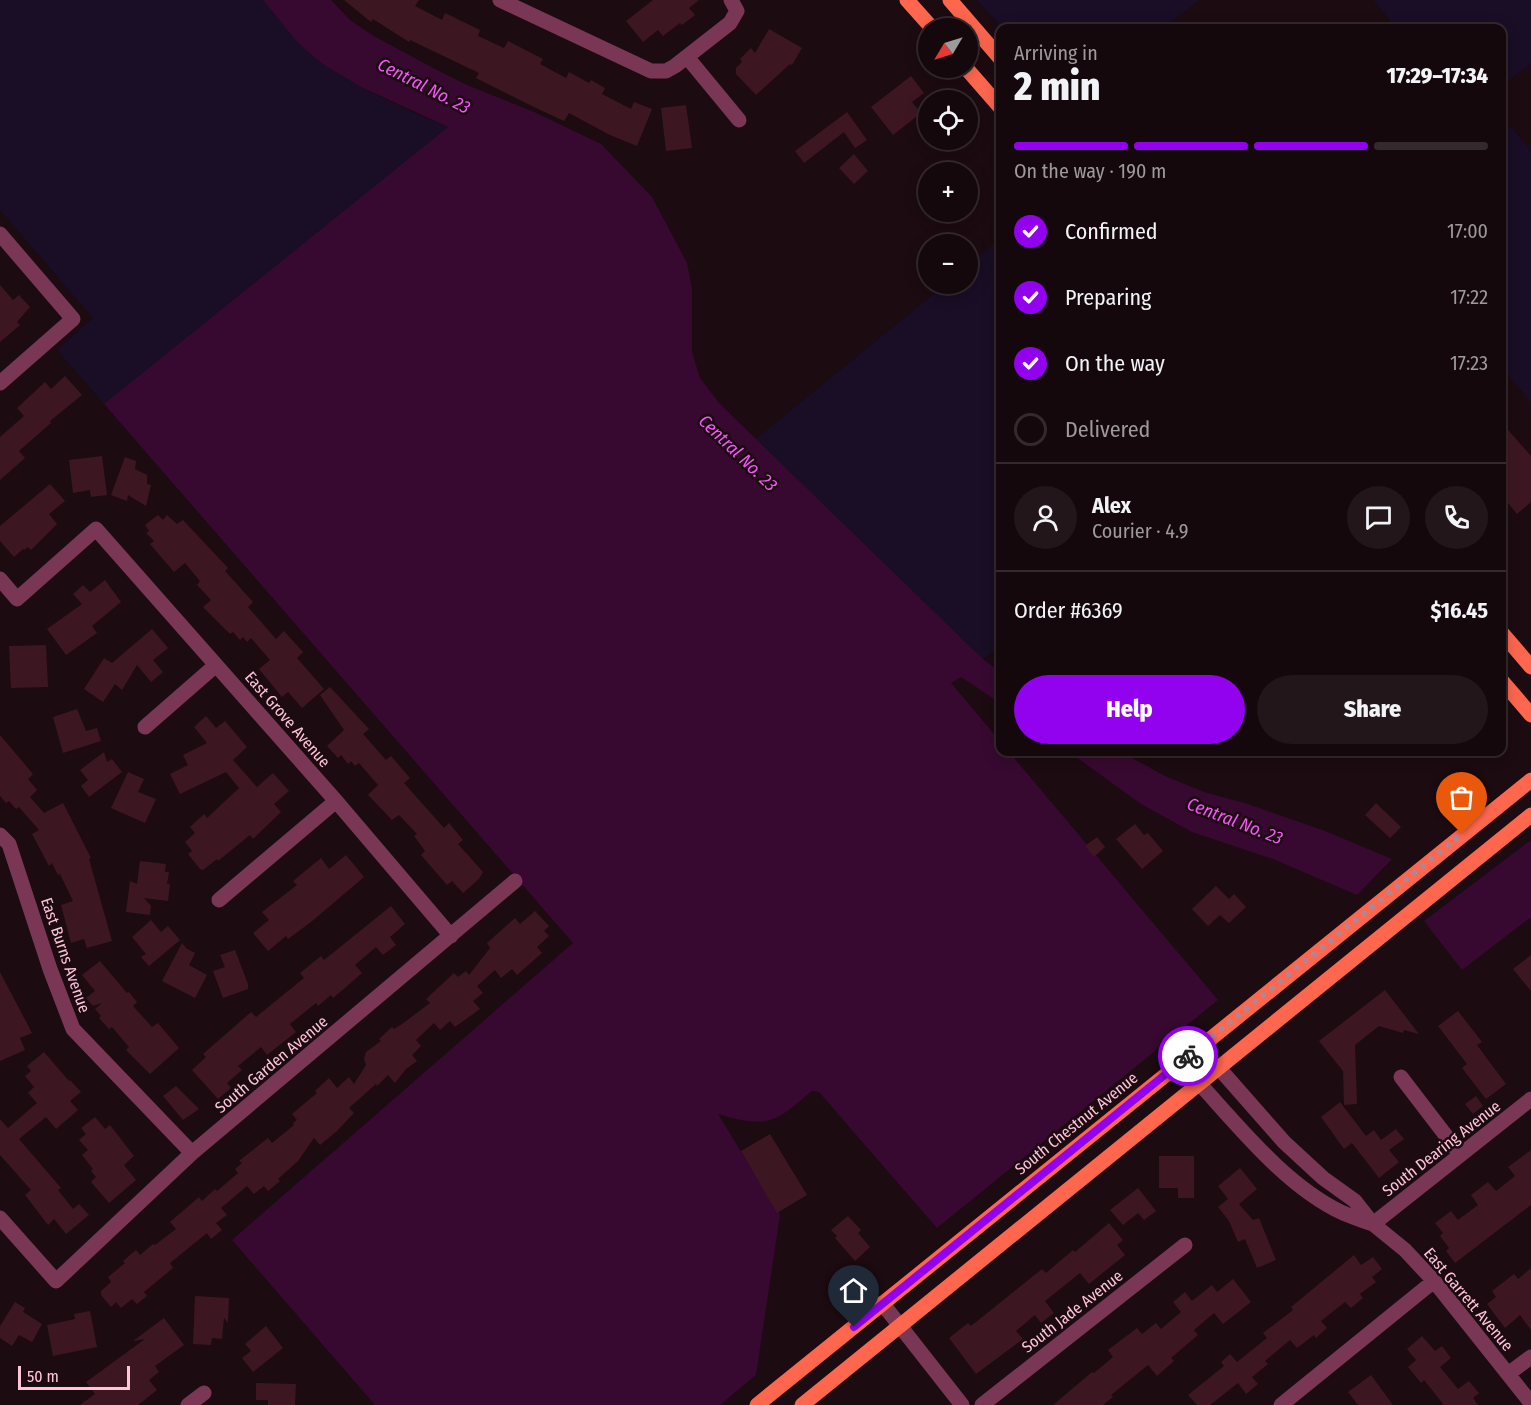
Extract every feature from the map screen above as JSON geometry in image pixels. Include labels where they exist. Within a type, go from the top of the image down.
[{"type":"main road","points":[[907,0],[923,18]]},
{"type":"main road","points":[[950,0],[996,53]]},
{"type":"main road","points":[[975,78],[996,102]]},
{"type":"main road","points":[[1506,638],[1531,667]]},
{"type":"main road","points":[[1506,686],[1531,715]]},
{"type":"main road","name":"South Chestnut Avenue","points":[[757,1405],[1531,780]]},
{"type":"main road","points":[[802,1405],[1531,815]]},
{"type":"street","points":[[500,0],[651,71],[666,71],[730,23],[734,5]]},
{"type":"street","points":[[687,57],[739,120]]},
{"type":"street","points":[[0,234],[73,319],[0,383]]},
{"type":"street","name":"East Grove Avenue","points":[[0,579],[17,599],[96,529],[336,801],[451,936]]},
{"type":"street","points":[[145,727],[216,665]]},
{"type":"street","points":[[219,900],[336,801]]},
{"type":"street","name":"East Burns Avenue","points":[[0,835],[9,844],[50,969],[73,1029],[192,1153]]},
{"type":"street","name":"South Garden Avenue","points":[[0,1218],[56,1281],[192,1153],[515,881]]},
{"type":"street","name":"East Garrett Avenue","points":[[1218,1068],[1284,1142],[1323,1178],[1355,1201],[1374,1224],[1405,1250],[1434,1281],[1531,1403]]},
{"type":"street","points":[[1401,1077],[1460,1154]]},
{"type":"street","name":"East Garrett Avenue","points":[[1199,1083],[1260,1150],[1295,1180],[1342,1212],[1374,1224]]},
{"type":"street","name":"South Dearing Avenue","points":[[1374,1224],[1531,1099]]},
{"type":"street","name":"South Jade Avenue","points":[[982,1405],[1185,1245]]},
{"type":"street","points":[[1281,1405],[1298,1400],[1434,1281]]},
{"type":"street","points":[[882,1304],[962,1405]]},
{"type":"street","points":[[1508,1374],[1531,1356]]},
{"type":"street","points":[[188,1405],[204,1393]]},
{"type":"shaded area","points":[[0,0],[263,0],[324,65],[361,87],[448,127],[104,404],[57,350],[93,318],[0,210]]},
{"type":"shaded area","points":[[977,0],[1199,0],[1168,24],[999,24]]},
{"type":"shaded area","points":[[1373,0],[1531,0],[1531,63],[1506,83],[1506,24],[1393,24]]},
{"type":"shaded area","points":[[1511,127],[1531,151],[1531,402],[1506,373],[1506,131]]},
{"type":"shaded area","points":[[996,242],[996,648],[983,659],[756,439],[934,294],[978,294],[978,258]]},
{"type":"water","name":"Central No. 23","points":[[263,0],[331,0],[350,20],[372,35],[437,70],[601,144],[652,197],[687,263],[692,289],[692,352],[700,378],[719,403],[983,659],[996,669],[996,700],[961,677],[951,683],[996,736],[996,756],[1012,756],[1218,1000],[937,1228],[819,1092],[812,1091],[771,1120],[747,1121],[718,1114],[780,1215],[756,1375],[720,1405],[375,1405],[232,1240],[573,943],[104,404],[448,127],[361,87],[324,65],[298,43]]},
{"type":"water","name":"Central No. 23","points":[[1075,756],[1128,756],[1167,777],[1207,793],[1245,803],[1325,831],[1392,859],[1357,895],[1273,859],[1192,832],[1141,804]]},
{"type":"water","points":[[1531,840],[1531,917],[1462,970],[1424,921]]},
{"type":"building","points":[[344,0],[419,0],[415,6],[442,20],[445,13],[480,30],[478,36],[504,48],[508,41],[543,59],[540,64],[566,78],[569,72],[589,83],[591,80],[605,88],[602,94],[631,109],[634,102],[652,109],[637,146],[610,135],[569,113],[564,121],[534,107],[476,78],[479,73],[410,40],[409,42],[373,19],[371,22]]},
{"type":"building","points":[[653,0],[699,0],[689,8],[695,15],[682,25],[680,23],[663,36],[658,30],[643,42],[626,21]]},
{"type":"building","points":[[769,29],[802,48],[792,65],[790,64],[756,95],[736,74],[736,68],[742,62],[740,59],[751,48],[755,53]]},
{"type":"building","points":[[911,76],[922,90],[918,90],[918,98],[912,102],[918,109],[918,115],[893,135],[871,107]]},
{"type":"building","points":[[686,105],[692,148],[666,151],[661,108]]},
{"type":"building","points":[[847,112],[867,140],[855,148],[844,132],[804,163],[795,151]]},
{"type":"building","points":[[854,154],[868,171],[854,184],[839,168]]},
{"type":"building","points":[[0,285],[13,300],[19,295],[30,307],[17,322],[20,325],[0,342]]},
{"type":"building","points":[[65,376],[82,395],[50,421],[51,423],[19,451],[25,458],[0,480],[0,437],[24,416],[17,408],[45,382],[51,389]]},
{"type":"building","points":[[1506,428],[1531,456],[1531,502],[1517,514],[1506,501]]},
{"type":"building","points":[[102,456],[107,495],[91,497],[90,490],[73,493],[69,460]]},
{"type":"building","points":[[125,457],[136,461],[135,469],[147,475],[147,484],[151,485],[146,506],[128,495],[127,501],[111,495]]},
{"type":"building","points":[[50,484],[65,501],[49,514],[57,524],[31,550],[28,547],[23,549],[14,557],[0,541],[0,526]]},
{"type":"building","points":[[158,515],[163,520],[167,515],[177,524],[183,520],[228,568],[225,571],[253,602],[248,607],[276,639],[284,631],[303,652],[297,658],[324,689],[302,708],[288,692],[282,697],[259,669],[270,660],[251,638],[247,642],[243,637],[240,640],[233,632],[230,634],[203,607],[211,600],[197,585],[200,581],[185,563],[174,572],[150,544],[154,541],[146,533],[149,531],[145,525]]},
{"type":"building","points":[[105,580],[121,602],[92,626],[97,633],[66,655],[47,629],[82,604],[73,594],[83,585],[90,592]]},
{"type":"building","points":[[152,629],[168,648],[153,660],[163,672],[151,682],[137,665],[122,690],[115,684],[103,702],[84,689],[104,658],[112,663]]},
{"type":"building","points":[[46,645],[48,687],[11,688],[9,646]]},
{"type":"building","points":[[330,687],[369,729],[363,734],[386,760],[391,756],[410,778],[404,783],[444,828],[449,823],[463,840],[458,844],[483,872],[479,879],[463,893],[452,881],[447,885],[421,855],[425,851],[414,836],[417,834],[399,815],[392,820],[368,795],[378,785],[359,763],[355,766],[351,761],[348,764],[341,755],[338,758],[327,746],[344,730],[320,695]]},
{"type":"building","points":[[77,709],[86,731],[97,728],[101,741],[63,753],[53,717]]},
{"type":"building","points":[[206,716],[216,728],[225,721],[247,747],[233,760],[257,787],[273,773],[289,791],[274,804],[281,812],[253,839],[250,835],[203,870],[188,854],[192,851],[185,842],[195,833],[190,827],[204,814],[207,818],[239,788],[226,772],[180,794],[170,774],[188,765],[183,755],[207,743],[194,727]]},
{"type":"building","points":[[0,735],[33,774],[28,779],[37,790],[30,797],[44,813],[63,803],[91,858],[89,859],[112,941],[87,948],[84,939],[71,943],[61,905],[73,901],[60,874],[58,875],[52,863],[49,866],[32,834],[39,830],[19,807],[16,809],[0,796]]},
{"type":"building","points":[[104,752],[107,762],[112,759],[122,772],[89,797],[81,786],[88,780],[80,770]]},
{"type":"building","points":[[128,772],[144,779],[138,792],[156,799],[145,823],[111,808]]},
{"type":"building","points":[[1376,803],[1401,827],[1390,838],[1365,815]]},
{"type":"building","points":[[1135,824],[1144,835],[1148,833],[1163,851],[1142,869],[1116,839]]},
{"type":"building","points":[[1097,837],[1105,847],[1094,857],[1085,846]]},
{"type":"building","points":[[346,855],[364,877],[311,922],[288,939],[286,936],[268,951],[253,933],[269,920],[262,912],[297,885],[293,881],[321,858],[329,869]]},
{"type":"building","points":[[140,861],[166,864],[165,872],[169,872],[168,901],[144,898],[151,906],[150,915],[126,912],[130,881],[137,884]]},
{"type":"building","points":[[1216,886],[1229,899],[1234,894],[1246,907],[1229,923],[1220,915],[1208,926],[1192,909]]},
{"type":"building","points":[[391,906],[405,924],[390,937],[396,945],[383,955],[376,947],[355,965],[362,973],[333,998],[331,995],[318,1006],[316,1003],[290,1024],[296,1032],[267,1055],[261,1047],[238,1066],[242,1070],[227,1083],[231,1088],[218,1099],[192,1070],[206,1057],[203,1054],[251,1012],[256,1017],[304,978],[300,973],[321,956],[324,960]]},
{"type":"building","points":[[535,911],[549,926],[544,931],[549,936],[537,947],[542,953],[517,975],[512,969],[501,978],[495,970],[477,986],[483,993],[473,1001],[480,1009],[455,1027],[450,1021],[440,1030],[434,1023],[416,1040],[421,1046],[412,1055],[417,1061],[406,1069],[395,1083],[388,1075],[377,1086],[376,1084],[349,1108],[354,1113],[337,1131],[320,1145],[314,1138],[298,1161],[268,1191],[264,1186],[254,1194],[247,1186],[221,1208],[227,1215],[216,1223],[222,1230],[211,1239],[207,1233],[170,1263],[173,1268],[144,1292],[147,1296],[137,1304],[132,1299],[121,1308],[116,1302],[111,1307],[101,1295],[101,1291],[111,1282],[108,1277],[125,1263],[123,1261],[136,1250],[140,1255],[176,1229],[170,1222],[199,1197],[202,1201],[238,1173],[235,1169],[242,1163],[239,1161],[268,1138],[272,1143],[294,1125],[293,1123],[297,1120],[292,1114],[317,1093],[315,1091],[329,1078],[337,1088],[349,1077],[354,1084],[366,1065],[364,1059],[366,1052],[381,1041],[379,1039],[392,1027],[394,1029],[402,1024],[430,1003],[426,999],[454,973],[458,977],[466,971],[469,975],[490,948],[487,943],[515,918],[520,924]]},
{"type":"building","points":[[151,920],[161,932],[168,926],[180,940],[149,966],[141,957],[146,954],[132,937]]},
{"type":"building","points":[[182,943],[195,953],[189,965],[207,975],[195,998],[162,981]]},
{"type":"building","points":[[235,950],[248,989],[223,998],[213,971],[225,967],[220,955]]},
{"type":"building","points":[[1531,955],[1531,991],[1513,969]]},
{"type":"building","points":[[100,961],[137,1002],[133,1006],[152,1027],[158,1023],[179,1048],[150,1074],[126,1050],[129,1047],[112,1027],[109,1029],[99,1018],[101,1016],[95,1009],[102,1003],[93,1006],[86,998],[95,991],[82,975]]},
{"type":"building","points":[[0,972],[32,1033],[20,1038],[25,1050],[0,1061]]},
{"type":"building","points":[[1385,990],[1419,1034],[1404,1030],[1403,1033],[1379,1026],[1355,1045],[1357,1104],[1344,1105],[1343,1071],[1319,1041]]},
{"type":"building","points":[[1458,1011],[1482,1042],[1477,1045],[1506,1084],[1486,1099],[1462,1068],[1467,1064],[1438,1026]]},
{"type":"building","points":[[44,1052],[81,1092],[70,1101],[78,1110],[56,1129],[46,1117],[19,1139],[61,1188],[58,1190],[73,1209],[79,1204],[89,1215],[66,1234],[54,1219],[48,1225],[25,1195],[31,1190],[0,1155],[0,1119],[8,1128],[37,1103],[28,1093],[34,1087],[25,1076],[31,1071],[27,1066]]},
{"type":"building","points":[[176,1086],[199,1109],[183,1120],[163,1096]]},
{"type":"building","points":[[1476,1096],[1483,1106],[1473,1114],[1465,1104]]},
{"type":"building","points":[[1340,1102],[1366,1136],[1374,1130],[1381,1140],[1396,1129],[1404,1139],[1389,1150],[1399,1162],[1379,1178],[1352,1143],[1344,1149],[1321,1117]]},
{"type":"building","points":[[95,1117],[105,1129],[110,1125],[134,1156],[124,1165],[136,1180],[109,1203],[91,1182],[96,1177],[82,1155],[88,1150],[79,1140],[86,1134],[81,1128]]},
{"type":"building","points":[[770,1134],[807,1195],[777,1213],[741,1151]]},
{"type":"building","points":[[1531,1150],[1531,1205],[1455,1263],[1446,1251],[1449,1248],[1440,1236],[1443,1233],[1435,1223],[1451,1211],[1458,1220],[1478,1205],[1471,1195],[1488,1182],[1496,1191],[1515,1176],[1508,1167]]},
{"type":"building","points":[[1159,1156],[1194,1156],[1194,1198],[1178,1198],[1178,1188],[1159,1188]]},
{"type":"building","points":[[1240,1168],[1257,1189],[1239,1204],[1253,1220],[1259,1218],[1276,1260],[1257,1268],[1245,1239],[1238,1242],[1229,1221],[1218,1207],[1228,1199],[1218,1186]]},
{"type":"building","points":[[1138,1188],[1156,1211],[1144,1220],[1138,1213],[1123,1225],[1110,1210]]},
{"type":"building","points":[[848,1216],[861,1230],[858,1233],[870,1247],[855,1261],[831,1230]]},
{"type":"building","points":[[1109,1223],[1123,1240],[1117,1245],[1125,1255],[1089,1284],[1080,1273],[1045,1301],[1054,1313],[1041,1323],[1035,1315],[1016,1331],[1023,1339],[976,1374],[949,1338],[968,1323],[971,1326],[1042,1269],[1046,1273]]},
{"type":"building","points":[[1354,1255],[1361,1265],[1373,1257],[1382,1269],[1372,1277],[1376,1282],[1360,1294],[1363,1298],[1351,1308],[1345,1302],[1321,1321],[1327,1328],[1316,1338],[1314,1335],[1297,1348],[1290,1340],[1265,1361],[1268,1364],[1252,1377],[1258,1384],[1246,1394],[1238,1383],[1210,1405],[1197,1405],[1188,1395],[1224,1366],[1221,1362],[1230,1354],[1237,1362],[1267,1338],[1263,1333],[1293,1310],[1291,1307]]},
{"type":"building","points":[[1531,1268],[1531,1330],[1520,1315],[1505,1328],[1487,1304],[1496,1297],[1492,1291],[1514,1274],[1518,1279]]},
{"type":"building","points":[[1233,1279],[1251,1302],[1223,1324],[1214,1313],[1194,1330],[1198,1335],[1171,1358],[1174,1361],[1157,1376],[1148,1365],[1111,1395],[1113,1397],[1103,1405],[1053,1405],[1113,1357],[1108,1350],[1137,1328],[1142,1334],[1156,1323],[1161,1329],[1181,1312],[1173,1302],[1185,1292],[1192,1301],[1212,1285],[1217,1292]]},
{"type":"building","points":[[195,1296],[229,1298],[228,1323],[224,1318],[222,1339],[212,1338],[211,1345],[193,1344]]},
{"type":"building","points":[[15,1302],[25,1308],[23,1312],[42,1324],[32,1342],[19,1335],[12,1346],[0,1338],[0,1326]]},
{"type":"building","points":[[90,1311],[97,1347],[53,1356],[47,1325],[75,1319],[74,1314]]},
{"type":"building","points":[[164,1318],[184,1345],[155,1366],[159,1372],[149,1380],[157,1390],[138,1405],[80,1405],[95,1394],[86,1382],[145,1339],[133,1341]]},
{"type":"building","points":[[266,1326],[283,1348],[253,1372],[242,1358],[251,1351],[245,1344]]},
{"type":"building","points":[[1422,1336],[1435,1351],[1442,1346],[1451,1358],[1440,1367],[1458,1389],[1469,1381],[1479,1393],[1473,1398],[1478,1405],[1444,1405],[1424,1380],[1421,1383],[1408,1367],[1416,1360],[1407,1349]]},
{"type":"building","points":[[1371,1375],[1393,1405],[1358,1405],[1348,1392]]},
{"type":"building","points":[[256,1383],[296,1384],[295,1405],[268,1405],[268,1400],[256,1400]]},
{"type":"way so far","points":[[1188,1056],[1462,834]]},
{"type":"route","points":[[854,1327],[1188,1056]]}]
